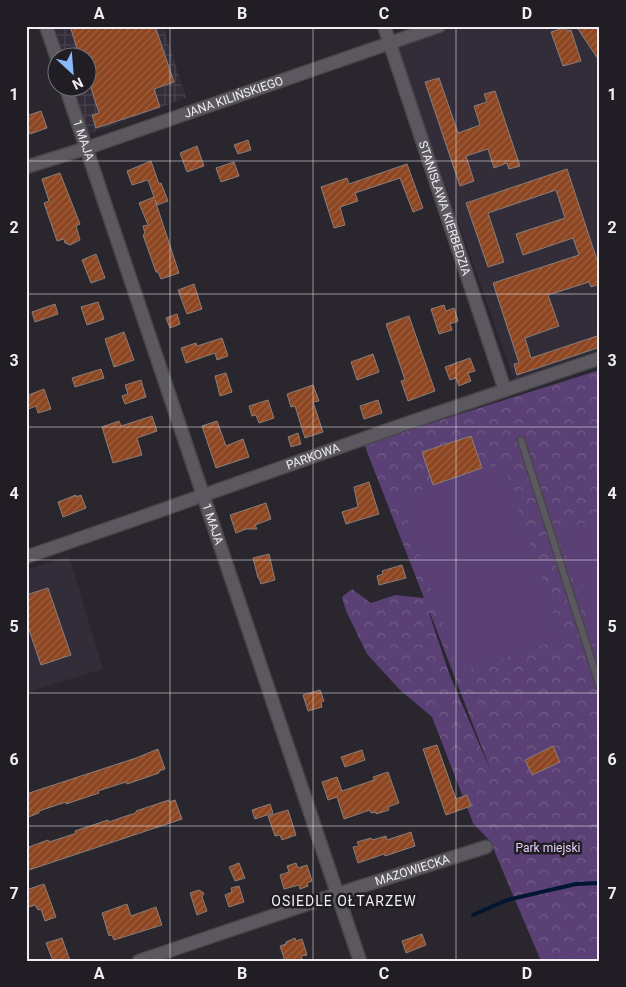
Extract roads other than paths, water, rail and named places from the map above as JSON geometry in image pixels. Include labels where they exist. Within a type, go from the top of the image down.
[{"type":"street","points":[[46,26],[54,48]]},
{"type":"street","name":"STANISŁAWA KIERBEDZIA","points":[[384,26],[505,390]]},
{"type":"street","name":"JANA KILIŃSKIEGO","points":[[26,167],[87,148],[439,26]]},
{"type":"street","name":"1 MAJA","points":[[70,98],[360,961]]},
{"type":"street","name":"PARKOWA","points":[[26,557],[405,424],[600,358]]},
{"type":"street","name":"MAZOWIECKA","points":[[139,961],[337,894],[486,847]]},
{"type":"lane","points":[[521,440],[600,688]]},
{"type":"waterway","points":[[473,915],[507,900],[576,884],[600,883]]},
{"type":"district","name":"OSIEDLE OŁTARZEW","points":[[344,901]]},
{"type":"park label","name":"Park miejski","points":[[548,848]]}]
